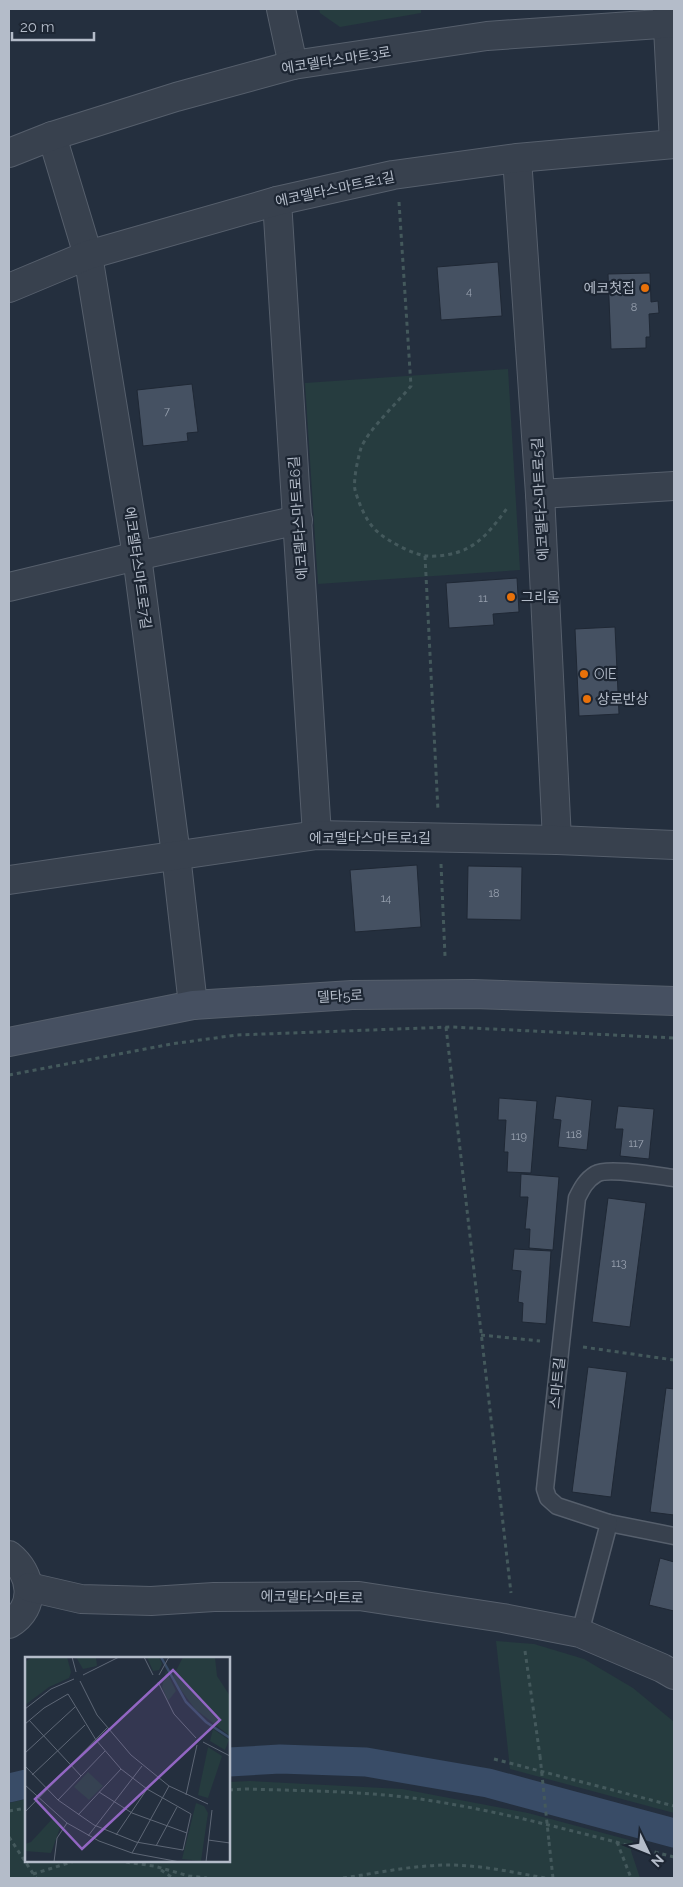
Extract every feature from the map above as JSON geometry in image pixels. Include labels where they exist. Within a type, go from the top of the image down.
[{"type":"street","points":[[281,9],[292,65]]},
{"type":"street","points":[[670,18],[674,143]]},
{"type":"street","name":"에코델타스마트3로","points":[[9,153],[52,136],[176,97],[292,65],[486,36],[670,18]]},
{"type":"street","name":"에코델타스마트로7길","points":[[52,136],[88,254],[137,556],[176,854],[193,1005]]},
{"type":"street","name":"에코델타스마트로1길","points":[[9,288],[88,254],[277,201],[393,176],[517,158],[674,143]]},
{"type":"street","name":"에코델타스마트로5길","points":[[517,158],[540,494],[557,840]]},
{"type":"street","name":"에코델타스마트로6길","points":[[277,201],[317,835]]},
{"type":"street","points":[[540,494],[674,486]]},
{"type":"street","points":[[9,587],[298,520]]},
{"type":"street","name":"에코델타스마트로1길","points":[[9,880],[176,854],[317,835],[557,840],[674,845]]},
{"type":"street","name":"델타5로","points":[[9,1042],[193,1005],[370,995],[473,994],[674,1001]]},
{"type":"street","points":[[9,1555],[19,1563],[26,1574],[29,1587],[28,1600],[22,1611],[9,1624]]},
{"type":"street","name":"에코델타스마트로","points":[[29,1587],[81,1599],[140,1601],[214,1596],[359,1596],[503,1618],[580,1633],[674,1675]]},
{"type":"lane","name":"스마트길","points":[[674,1178],[598,1172],[585,1181],[577,1198],[545,1489],[548,1498],[557,1506],[609,1523],[674,1536]]},
{"type":"lane","points":[[580,1633],[609,1523]]},
{"type":"path","points":[[400,202],[411,386],[368,435],[361,448],[357,463],[354,488],[365,515],[378,533],[408,550],[426,556],[447,554],[467,549],[485,537],[508,507]]},
{"type":"path","points":[[426,556],[438,814]]},
{"type":"path","points":[[440,858],[445,956]]},
{"type":"path","points":[[9,1075],[171,1044],[237,1035],[446,1027],[674,1038]]},
{"type":"path","points":[[446,1027],[511,1596]]},
{"type":"path","points":[[524,1648],[540,1756],[553,1878]]},
{"type":"path","points":[[494,1759],[674,1806]]},
{"type":"path","points":[[230,1790],[374,1794],[432,1801],[521,1818],[674,1857]]},
{"type":"path","points":[[9,1811],[25,1808]]},
{"type":"path","points":[[9,1837],[25,1862]]},
{"type":"path","points":[[617,1842],[631,1878]]},
{"type":"path","points":[[25,1862],[36,1878]]},
{"type":"path","points":[[33,1874],[72,1862]]},
{"type":"path","points":[[124,1862],[207,1878]]},
{"type":"path","points":[[344,1878],[428,1865],[458,1865],[490,1868],[545,1878]]},
{"type":"path","points":[[158,1868],[173,1878]]},
{"type":"green space","points":[[319,9],[421,9],[421,13],[340,27],[320,13]]},
{"type":"green space","points":[[508,369],[520,570],[318,584],[305,383]]},
{"type":"green space","points":[[496,1641],[534,1644],[584,1659],[633,1688],[673,1721],[674,1813],[510,1769]]},
{"type":"green space","points":[[250,1781],[402,1789],[528,1813],[633,1841],[631,1851],[640,1878],[9,1878],[9,1803],[25,1799],[25,1862],[230,1862],[230,1782]]},
{"type":"building","points":[[498,262],[502,316],[441,320],[437,267]]},
{"type":"building","points":[[650,273],[651,302],[658,301],[659,313],[649,314],[650,337],[646,337],[646,348],[611,349],[608,274]]},
{"type":"building","points":[[192,384],[198,432],[187,433],[188,441],[143,446],[137,390]]},
{"type":"building","points":[[517,578],[519,612],[493,614],[494,625],[449,628],[446,583]]},
{"type":"building","points":[[615,627],[619,714],[579,716],[575,629]]},
{"type":"building","points":[[417,865],[421,927],[355,932],[350,870]]},
{"type":"building","points":[[468,866],[522,867],[521,920],[467,919]]},
{"type":"building","points":[[556,1096],[592,1100],[587,1150],[558,1147],[561,1120],[553,1119]]},
{"type":"building","points":[[499,1098],[537,1101],[531,1173],[507,1172],[508,1152],[504,1152],[506,1120],[498,1120]]},
{"type":"building","points":[[618,1106],[654,1109],[649,1159],[620,1156],[623,1129],[615,1129]]},
{"type":"building","points":[[521,1174],[559,1177],[553,1250],[529,1248],[530,1229],[525,1229],[528,1197],[520,1197]]},
{"type":"building","points":[[608,1198],[646,1203],[630,1327],[592,1322]]},
{"type":"building","points":[[514,1249],[551,1251],[546,1324],[522,1322],[523,1303],[518,1302],[521,1271],[512,1270]]},
{"type":"building","points":[[588,1367],[627,1372],[611,1497],[572,1492]]},
{"type":"building","points":[[666,1388],[674,1389],[674,1515],[650,1512]]},
{"type":"building","points":[[660,1558],[674,1562],[674,1611],[649,1605]]},
{"type":"waterway","points":[[230,1762],[280,1759],[366,1762],[488,1783],[674,1833]]},
{"type":"waterway","points":[[9,1788],[25,1784]]},
{"type":"place","name":"에코첫집","points":[[645,288]]},
{"type":"place","name":"그리움","points":[[511,597]]},
{"type":"place","name":"OIE","points":[[584,674]]},
{"type":"place","name":"상로반상","points":[[587,699]]}]
